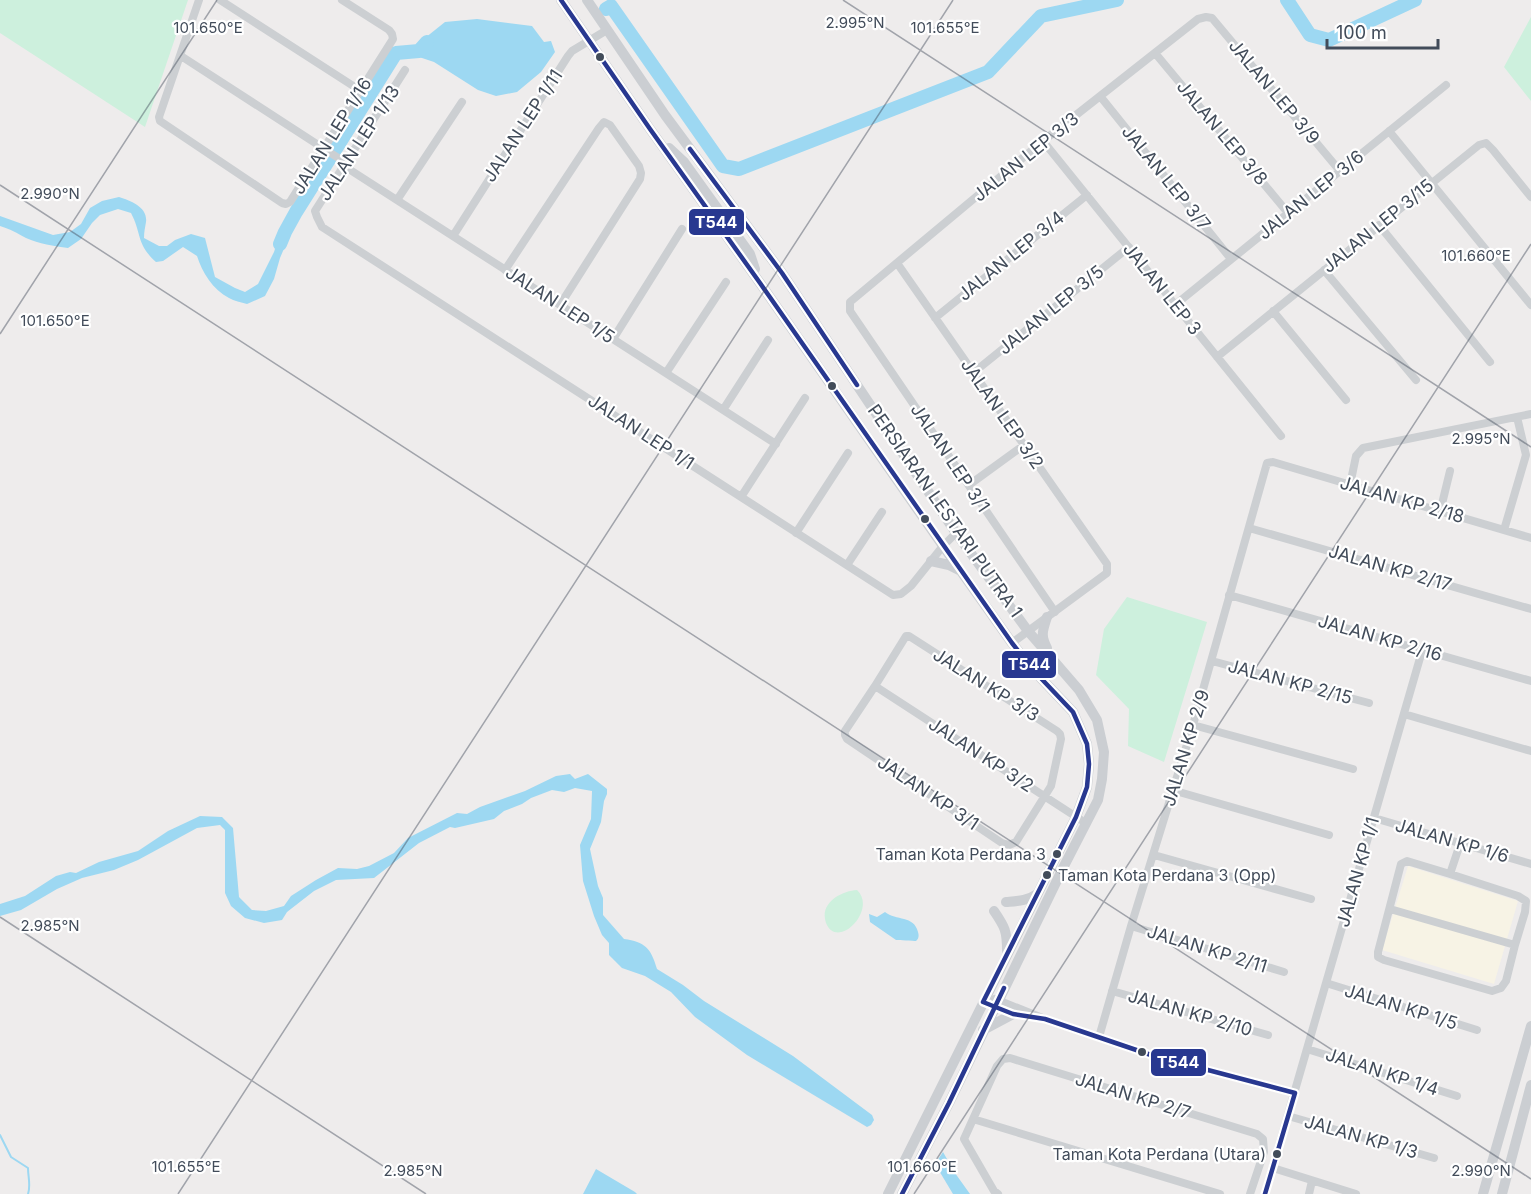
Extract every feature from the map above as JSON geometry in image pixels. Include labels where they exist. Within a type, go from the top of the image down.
[{"type":"street","name":"JALAN LEP 1/16","points":[[199,0],[159,117],[160,121],[286,204],[290,202],[326,150],[393,39],[389,30],[342,0]]},
{"type":"street","points":[[220,0],[361,91]]},
{"type":"street","points":[[561,0],[589,40]]},
{"type":"street","name":"PERSIARAN LESTARI PUTRA 1","points":[[587,0],[665,115],[782,273],[956,532],[1028,631],[1058,666]]},
{"type":"street","name":"JALAN LEP 3/3","points":[[850,302],[1043,141],[1198,20],[1206,17]]},
{"type":"street","name":"JALAN LEP 3/9","points":[[1206,17],[1212,18],[1340,171]]},
{"type":"street","name":"JALAN LEP 1/11","points":[[453,236],[568,56],[572,51],[607,30]]},
{"type":"street","name":"PERSIARAN LESTARI PUTRA 1","points":[[589,40],[650,129],[684,162],[750,254],[760,284],[1012,643],[1035,672],[1073,712],[1087,744],[1088,787],[1076,817],[888,1194]]},
{"type":"street","name":"JALAN LEP 3/8","points":[[1155,53],[1288,213]]},
{"type":"street","name":"JALAN LEP 1/5","points":[[181,56],[326,150],[397,200],[776,444]]},
{"type":"street","name":"JALAN LEP 1/13","points":[[317,217],[315,211],[343,163],[405,70]]},
{"type":"street","name":"JALAN LEP 3/6","points":[[1175,305],[1446,85]]},
{"type":"street","name":"JALAN LEP 3/7","points":[[1100,96],[1231,259]]},
{"type":"street","points":[[397,200],[462,102]]},
{"type":"street","points":[[505,270],[599,128],[604,122],[610,125],[639,166],[640,179],[560,305]]},
{"type":"street","points":[[1389,131],[1531,305]]},
{"type":"street","name":"JALAN LEP 3","points":[[1043,141],[1281,436]]},
{"type":"street","name":"JALAN LEP 3/15","points":[[1217,357],[1479,145],[1486,143],[1493,150],[1531,197]]},
{"type":"street","name":"JALAN LEP 3/4","points":[[934,318],[1087,195]]},
{"type":"street","name":"JALAN LEP 1/1","points":[[317,217],[322,227],[893,595],[902,594],[911,586],[956,532]]},
{"type":"street","points":[[1379,225],[1490,362]]},
{"type":"street","points":[[613,339],[682,229]]},
{"type":"street","name":"JALAN LEP 3/5","points":[[974,373],[1129,247]]},
{"type":"street","name":"JALAN LEP 3/2","points":[[897,263],[1107,564],[1107,573],[1051,614]]},
{"type":"street","points":[[1324,270],[1416,380]]},
{"type":"street","points":[[666,373],[726,282]]},
{"type":"street","name":"JALAN LEP 3/1","points":[[850,302],[850,311],[969,485],[1051,614]]},
{"type":"street","points":[[1273,311],[1346,400]]},
{"type":"street","points":[[723,410],[768,340]]},
{"type":"street","points":[[741,497],[805,398]]},
{"type":"street","points":[[1350,485],[1356,456],[1363,448],[1531,414]]},
{"type":"street","points":[[1504,530],[1526,455],[1516,417]]},
{"type":"street","points":[[969,485],[1024,445]]},
{"type":"street","points":[[796,533],[848,453]]},
{"type":"street","name":"JALAN KP 2/18","points":[[1273,462],[1531,538]]},
{"type":"street","name":"JALAN KP 2/9","points":[[1099,1037],[1212,661],[1267,463],[1273,462]]},
{"type":"street","points":[[1440,512],[1450,471]]},
{"type":"street","points":[[847,565],[882,512]]},
{"type":"street","name":"JALAN KP 2/17","points":[[1249,528],[1531,609]]},
{"type":"street","points":[[931,561],[949,565],[962,572]]},
{"type":"street","name":"JALAN KP 2/16","points":[[1229,595],[1531,681]]},
{"type":"street","points":[[1012,643],[1051,614]]},
{"type":"street","points":[[902,1194],[1098,800],[1104,752],[1097,720],[1079,690],[1058,666],[1043,639],[1043,629],[1051,614]]},
{"type":"street","name":"JALAN KP 3/3","points":[[875,686],[906,636],[909,636],[1057,730],[1060,739],[1057,756],[1051,786],[1045,796]]},
{"type":"street","name":"JALAN KP 1/1","points":[[1265,1194],[1422,651]]},
{"type":"street","name":"JALAN KP 2/15","points":[[1212,661],[1369,703]]},
{"type":"street","name":"JALAN KP 3/2","points":[[875,686],[1087,823]]},
{"type":"street","name":"JALAN KP 3/1","points":[[875,686],[845,731],[847,739],[1002,843],[1009,846],[1016,842],[1045,796]]},
{"type":"street","points":[[1404,714],[1531,751]]},
{"type":"street","points":[[1193,725],[1353,769]]},
{"type":"street","points":[[1172,790],[1329,835]]},
{"type":"street","name":"JALAN KP 1/6","points":[[1374,818],[1531,864]]},
{"type":"street","points":[[1450,874],[1460,844]]},
{"type":"street","points":[[1154,855],[1311,899]]},
{"type":"street","points":[[1407,861],[1450,874],[1518,896],[1526,901],[1506,981],[1501,988],[1492,991],[1378,957],[1401,864],[1407,861]]},
{"type":"street","points":[[1006,902],[1020,901],[1037,894]]},
{"type":"street","points":[[1390,909],[1515,945]]},
{"type":"street","points":[[994,911],[1007,933],[1006,954]]},
{"type":"street","name":"JALAN KP 2/11","points":[[1131,926],[1284,972]]},
{"type":"street","name":"JALAN KP 1/5","points":[[1326,983],[1477,1030]]},
{"type":"street","name":"JALAN KP 2/10","points":[[1112,991],[1268,1035]]},
{"type":"street","points":[[984,999],[1151,1055],[1294,1093]]},
{"type":"street","points":[[997,1003],[1013,1014],[1045,1020]]},
{"type":"street","points":[[983,1030],[1013,1014]]},
{"type":"street","points":[[1483,1194],[1531,1026]]},
{"type":"street","name":"JALAN KP 1/4","points":[[1308,1048],[1457,1096]]},
{"type":"street","name":"JALAN KP 2/7","points":[[974,1119],[997,1066],[1003,1059],[1010,1059],[1257,1134],[1263,1139],[1264,1152],[1250,1194]]},
{"type":"street","points":[[1502,1194],[1531,1085]]},
{"type":"street","name":"JALAN KP 1/3","points":[[1288,1116],[1434,1158]]},
{"type":"street","points":[[998,1194],[994,1191],[964,1139],[974,1119],[1220,1194]]},
{"type":"street","points":[[1273,1168],[1356,1194]]},
{"type":"street","points":[[1309,1194],[1312,1181]]},
{"type":"shaded area","points":[[1408,866],[1518,901],[1494,984],[1382,950]]},
{"type":"green space","points":[[0,0],[188,0],[145,127],[0,33]]},
{"type":"green space","points":[[1531,17],[1531,101],[1504,67]]},
{"type":"green space","points":[[1127,597],[1207,622],[1164,762],[1128,746],[1129,709],[1096,675],[1104,629]]},
{"type":"green space","points":[[857,890],[862,898],[863,908],[859,917],[846,930],[838,932],[831,930],[826,923],[825,916],[829,904],[844,893]]},
{"type":"water","points":[[477,19],[532,26],[544,42],[551,41],[555,52],[541,72],[517,92],[496,96],[478,90],[434,62],[416,56],[415,46],[445,22]]},
{"type":"water","points":[[119,197],[142,209],[146,217],[144,238],[159,246],[167,246],[191,234],[205,238],[215,277],[245,292],[258,284],[274,252],[282,227],[291,232],[274,279],[265,296],[247,304],[223,295],[209,280],[197,256],[183,247],[163,261],[156,262],[145,250],[131,213],[118,209],[100,215],[81,239],[68,248],[36,242],[0,226],[0,216],[53,235],[70,232],[81,224],[90,208],[102,201]]},
{"type":"water","points":[[570,774],[575,779],[588,774],[607,789],[601,822],[590,849],[603,898],[603,915],[624,939],[646,947],[657,969],[793,1056],[872,1115],[874,1120],[871,1125],[867,1127],[747,1055],[695,1017],[671,992],[645,976],[622,968],[609,955],[609,943],[602,935],[594,916],[583,881],[580,845],[591,819],[592,791],[575,788],[564,792],[552,790],[504,811],[494,819],[455,828],[450,827],[419,843],[374,878],[336,880],[314,891],[287,912],[282,920],[264,923],[245,918],[231,906],[225,893],[225,830],[220,825],[197,828],[138,860],[114,870],[82,878],[57,889],[21,910],[0,916],[0,904],[25,896],[56,876],[70,872],[76,873],[99,862],[138,851],[168,831],[200,816],[222,817],[233,828],[239,897],[252,910],[266,911],[284,906],[291,896],[338,868],[357,869],[369,866],[394,853],[408,838],[457,813],[467,814],[556,776]]},
{"type":"water","points":[[885,912],[913,923],[918,933],[917,940],[896,940],[870,922],[869,914],[877,917]]},
{"type":"water","points":[[943,1152],[970,1194],[953,1194],[935,1164]]},
{"type":"water","points":[[596,1169],[635,1192],[637,1194],[583,1194]]},
{"type":"waterway","points":[[606,9],[611,6],[723,166],[739,169],[988,72],[1041,16],[1117,0]]},
{"type":"waterway","points":[[1287,0],[1310,35],[1329,40],[1415,0]]},
{"type":"waterway","points":[[280,244],[296,212],[396,53],[419,51],[427,42]]},
{"type":"waterway","points":[[0,1135],[11,1157],[28,1168],[28,1194]]},
{"type":"transit line","name":"T544","points":[[561,0],[1012,643],[1035,672],[1073,712],[1087,744],[1089,764],[1087,787],[1076,817],[983,1002],[1013,1014],[1045,1019],[1151,1055],[1295,1093],[1265,1194]]},
{"type":"transit line","name":"T544","points":[[690,149],[782,273],[857,385]]},
{"type":"transit line","name":"T544","points":[[902,1194],[1004,988]]},
{"type":"place","name":"Taman Kota Perdana 3","points":[[1057,854]]},
{"type":"place","name":"Taman Kota Perdana 3 (Opp)","points":[[1047,875]]},
{"type":"place","name":"Taman Kota Perdana (Utara)","points":[[1277,1154]]}]
